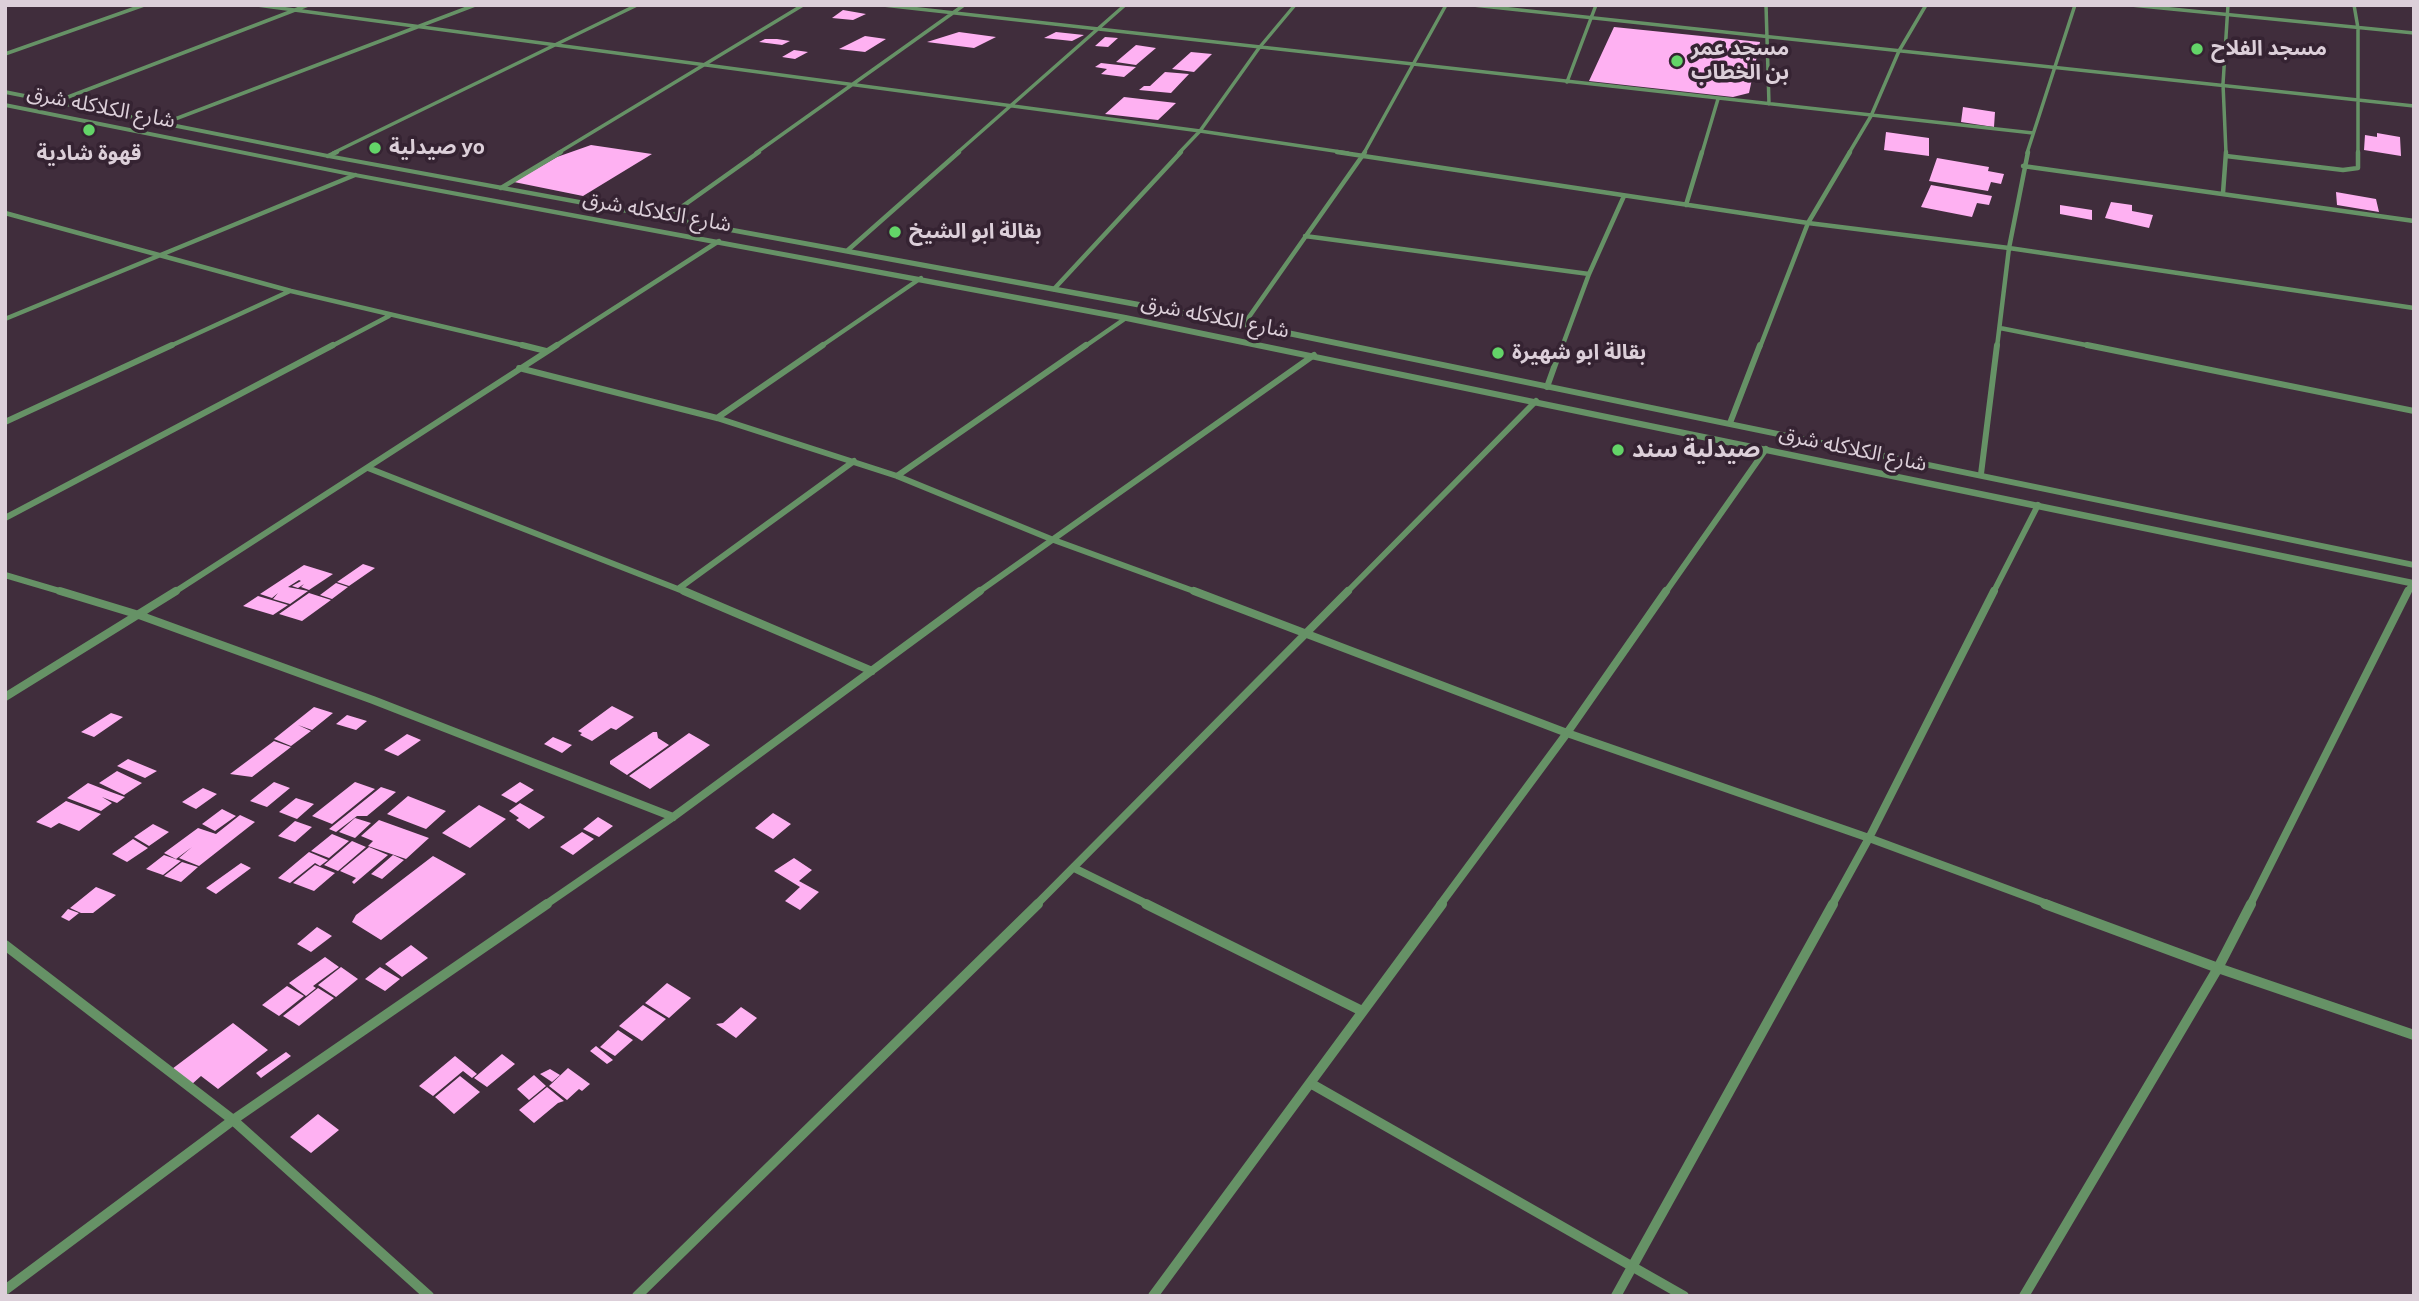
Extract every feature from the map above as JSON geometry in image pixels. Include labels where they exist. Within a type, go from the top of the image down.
[{"type":"street","points":[[5,54],[145,5]]},
{"type":"street","points":[[257,5],[1200,131],[1808,223],[2009,248],[2414,308]]},
{"type":"street","points":[[55,102],[308,5]]},
{"type":"street","points":[[162,124],[475,5]]},
{"type":"street","points":[[328,156],[637,5]]},
{"type":"street","points":[[501,188],[803,5]]},
{"type":"street","points":[[883,5],[2033,133]]},
{"type":"street","points":[[666,218],[964,5]]},
{"type":"street","points":[[848,250],[1125,5]]},
{"type":"street","points":[[1054,289],[1200,131],[1259,48],[1295,5]]},
{"type":"street","points":[[1244,324],[1363,156],[1446,5]]},
{"type":"street","points":[[1474,5],[2414,106]]},
{"type":"street","points":[[1567,82],[1595,5]]},
{"type":"street","points":[[1766,5],[1769,104]]},
{"type":"street","points":[[1730,423],[1808,223],[1871,116],[1899,51],[1926,5]]},
{"type":"street","points":[[1981,474],[2022,166],[2075,5]]},
{"type":"street","points":[[2131,5],[2414,33]]},
{"type":"street","points":[[2223,193],[2228,5]]},
{"type":"street","points":[[2226,156],[2353,170],[2358,168],[2358,27],[2354,5]]},
{"type":"street","name":"شارع الكلاكله شرق","points":[[5,92],[328,156],[1244,324],[2414,565]]},
{"type":"street","points":[[1686,205],[1718,99]]},
{"type":"street","name":"شارع الكلاكله شرق","points":[[5,105],[355,175],[1126,317],[2413,584]]},
{"type":"street","points":[[2022,166],[2414,221]]},
{"type":"street","points":[[5,319],[355,175]]},
{"type":"street","points":[[1547,387],[1589,274],[1624,196]]},
{"type":"street","points":[[5,213],[291,291],[546,351]]},
{"type":"street","points":[[1305,236],[1589,274]]},
{"type":"street","points":[[5,697],[139,615],[719,241]]},
{"type":"street","points":[[717,418],[921,278]]},
{"type":"street","points":[[5,422],[291,291]]},
{"type":"street","points":[[5,518],[390,316]]},
{"type":"street","points":[[897,476],[1126,317]]},
{"type":"street","points":[[2000,328],[2414,411]]},
{"type":"street","points":[[5,1290],[233,1120],[673,817],[1051,539],[1314,355]]},
{"type":"street","points":[[519,368],[717,418],[897,476],[1051,539],[1305,632],[1567,733],[1869,838],[2218,968],[2414,1035]]},
{"type":"street","points":[[637,1296],[1074,868],[1536,401]]},
{"type":"street","points":[[1153,1296],[1567,733],[1766,449]]},
{"type":"street","points":[[678,589],[854,461]]},
{"type":"street","points":[[368,468],[678,589],[872,671]]},
{"type":"street","points":[[1616,1296],[1869,838],[2038,505]]},
{"type":"street","points":[[5,575],[139,615],[373,699],[673,817]]},
{"type":"street","points":[[2024,1296],[2218,968],[2413,584]]},
{"type":"street","points":[[1074,868],[1362,1011]]},
{"type":"street","points":[[5,945],[233,1120],[429,1296]]},
{"type":"street","points":[[1310,1083],[1684,1296]]},
{"type":"building","points":[[843,10],[866,14],[853,20],[832,18]]},
{"type":"building","name":"مسجد عمر بن الخطاب","points":[[1614,27],[1760,42],[1749,93],[1733,97],[1589,81]]},
{"type":"building","points":[[959,32],[996,37],[974,48],[927,42]]},
{"type":"building","points":[[1056,32],[1084,35],[1072,41],[1044,38]]},
{"type":"building","points":[[865,36],[886,39],[865,52],[839,49]]},
{"type":"building","points":[[1105,37],[1118,38],[1108,47],[1095,46]]},
{"type":"building","points":[[765,39],[790,41],[782,45],[759,42]]},
{"type":"building","points":[[1136,45],[1156,48],[1136,65],[1116,62]]},
{"type":"building","points":[[794,50],[808,52],[795,59],[782,57]]},
{"type":"building","points":[[1191,52],[1212,54],[1194,72],[1172,69]]},
{"type":"building","points":[[1101,63],[1136,67],[1124,77],[1101,74],[1107,69],[1095,67]]},
{"type":"building","points":[[1165,72],[1189,74],[1171,93],[1139,90],[1150,86]]},
{"type":"building","points":[[1124,97],[1176,103],[1158,120],[1105,114]]},
{"type":"building","points":[[1963,107],[1995,112],[1994,127],[1961,122]]},
{"type":"building","points":[[1886,132],[1929,138],[1929,156],[1884,150]]},
{"type":"building","points":[[2377,133],[2400,137],[2401,156],[2364,150],[2365,135],[2377,137]]},
{"type":"building","points":[[591,145],[652,154],[583,196],[514,182],[557,157]]},
{"type":"building","points":[[1937,158],[1989,167],[1988,171],[2004,174],[2001,184],[1991,182],[1988,191],[1929,181]]},
{"type":"building","points":[[1931,185],[1992,196],[1989,205],[1977,203],[1972,217],[1921,207]]},
{"type":"building","points":[[2336,192],[2376,199],[2379,212],[2337,205]]},
{"type":"building","points":[[2111,202],[2132,205],[2132,211],[2153,215],[2149,228],[2105,218]]},
{"type":"building","points":[[2060,205],[2092,210],[2092,220],[2060,214]]},
{"type":"building","points":[[363,564],[375,568],[349,586],[337,582]]},
{"type":"building","points":[[304,565],[333,574],[309,590],[301,587],[304,584],[298,588],[292,586],[301,581],[299,580],[288,587],[308,591],[290,604],[273,599],[278,593],[272,598],[260,594]]},
{"type":"building","points":[[336,583],[348,587],[332,599],[320,595]]},
{"type":"building","points":[[309,593],[331,600],[302,621],[279,614]]},
{"type":"building","points":[[258,596],[288,605],[273,615],[243,606]]},
{"type":"building","points":[[612,706],[634,717],[616,730],[611,728],[592,741],[580,735],[582,733],[578,731]]},
{"type":"building","points":[[314,707],[333,713],[312,730],[298,725],[311,731],[291,746],[274,739]]},
{"type":"building","points":[[111,713],[123,717],[94,737],[81,732]]},
{"type":"building","points":[[347,715],[367,721],[356,730],[336,724]]},
{"type":"building","points":[[653,732],[657,732],[658,738],[669,745],[627,775],[610,764],[610,761]]},
{"type":"building","points":[[689,733],[710,745],[650,789],[629,776]]},
{"type":"building","points":[[407,734],[421,740],[398,756],[384,750]]},
{"type":"building","points":[[553,737],[572,745],[562,753],[544,744]]},
{"type":"building","points":[[274,741],[291,747],[252,777],[230,774]]},
{"type":"building","points":[[128,759],[157,771],[145,778],[117,766]]},
{"type":"building","points":[[117,771],[142,783],[124,795],[99,783]]},
{"type":"building","points":[[274,782],[290,788],[267,807],[250,801]]},
{"type":"building","points":[[355,782],[375,789],[332,824],[312,816]]},
{"type":"building","points":[[520,782],[534,790],[516,803],[501,795]]},
{"type":"building","points":[[88,783],[125,797],[117,803],[102,797],[112,803],[101,811],[67,798]]},
{"type":"building","points":[[381,787],[396,792],[367,816],[357,816],[336,832],[329,829]]},
{"type":"building","points":[[203,788],[217,794],[196,809],[182,802]]},
{"type":"building","points":[[408,796],[446,811],[426,829],[387,814]]},
{"type":"building","points":[[296,798],[314,804],[297,819],[279,812]]},
{"type":"building","points":[[66,801],[101,814],[79,831],[59,823],[51,828],[36,822]]},
{"type":"building","points":[[520,803],[545,817],[529,829],[509,811]]},
{"type":"building","points":[[479,805],[506,819],[470,848],[442,833]]},
{"type":"building","points":[[222,809],[236,816],[215,831],[202,824]]},
{"type":"building","points":[[773,813],[791,824],[773,839],[755,828]]},
{"type":"building","points":[[240,815],[255,822],[199,866],[179,858],[192,847],[176,859],[164,853],[198,828],[216,834]]},
{"type":"building","points":[[598,817],[613,826],[599,837],[583,829]]},
{"type":"building","points":[[355,818],[371,823],[355,838],[339,832]]},
{"type":"building","points":[[379,820],[429,838],[406,859],[368,846],[373,841],[361,836]]},
{"type":"building","points":[[295,821],[312,827],[295,842],[278,836]]},
{"type":"building","points":[[153,824],[169,832],[149,846],[134,837]]},
{"type":"building","points":[[582,832],[594,839],[573,855],[560,847]]},
{"type":"building","points":[[332,834],[349,841],[329,858],[311,851]]},
{"type":"building","points":[[133,839],[148,848],[127,862],[112,854]]},
{"type":"building","points":[[352,841],[366,847],[338,871],[324,865]]},
{"type":"building","points":[[369,847],[388,855],[354,884],[352,882],[356,878],[340,871]]},
{"type":"building","points":[[309,852],[328,860],[320,866],[315,863],[290,883],[278,878]]},
{"type":"building","points":[[164,855],[181,861],[163,875],[146,869]]},
{"type":"building","points":[[393,855],[404,860],[382,879],[371,874]]},
{"type":"building","points":[[433,856],[466,874],[381,940],[352,922],[356,915]]},
{"type":"building","points":[[794,858],[812,870],[799,881],[819,892],[800,910],[785,901],[800,887],[774,871]]},
{"type":"building","points":[[182,862],[198,867],[181,882],[164,876]]},
{"type":"building","points":[[241,863],[251,868],[216,894],[206,888]]},
{"type":"building","points":[[315,865],[335,873],[314,891],[293,883]]},
{"type":"building","points":[[96,887],[116,895],[93,913],[81,913],[70,908]]},
{"type":"building","points":[[68,909],[79,913],[69,921],[61,917]]},
{"type":"building","points":[[317,927],[332,936],[311,952],[297,944]]},
{"type":"building","points":[[411,945],[428,958],[402,977],[385,964]]},
{"type":"building","points":[[325,957],[339,967],[313,986],[316,988],[306,996],[289,983]]},
{"type":"building","points":[[341,967],[358,979],[336,997],[318,985]]},
{"type":"building","points":[[380,967],[400,979],[385,991],[365,979]]},
{"type":"building","points":[[667,983],[691,998],[669,1018],[645,1003]]},
{"type":"building","points":[[287,986],[304,996],[279,1016],[262,1005]]},
{"type":"building","points":[[318,988],[334,998],[299,1026],[283,1016]]},
{"type":"building","points":[[643,1005],[666,1019],[642,1041],[619,1026]]},
{"type":"building","points":[[741,1007],[757,1018],[736,1038],[716,1024],[723,1023]]},
{"type":"building","points":[[233,1023],[268,1050],[218,1089],[201,1076],[191,1085],[172,1069]]},
{"type":"building","points":[[618,1030],[633,1040],[615,1056],[600,1047]]},
{"type":"building","points":[[596,1046],[613,1060],[607,1064],[590,1051]]},
{"type":"building","points":[[286,1052],[291,1056],[261,1078],[256,1073]]},
{"type":"building","points":[[502,1054],[515,1064],[487,1087],[474,1078]]},
{"type":"building","points":[[455,1056],[477,1074],[472,1078],[463,1071],[433,1096],[419,1086]]},
{"type":"building","points":[[568,1068],[590,1084],[582,1091],[579,1089],[567,1100],[549,1086]]},
{"type":"building","points":[[550,1069],[560,1075],[552,1082],[540,1074]]},
{"type":"building","points":[[534,1075],[546,1086],[529,1100],[517,1089]]},
{"type":"building","points":[[460,1076],[480,1092],[454,1114],[435,1097]]},
{"type":"building","points":[[547,1087],[564,1101],[534,1123],[519,1110]]},
{"type":"building","points":[[318,1114],[339,1130],[311,1153],[290,1137]]},
{"type":"place","name":"مسجد الفلاح","points":[[2197,49]]},
{"type":"place","name":"مسجد عمر بن الخطاب","points":[[1677,61]]},
{"type":"place","name":"قهوة شادية","points":[[89,130]]},
{"type":"place","name":"صيدلية yo","points":[[375,148]]},
{"type":"place","name":"بقالة ابو الشيخ","points":[[895,232]]},
{"type":"place","name":"بقالة ابو شهيرة","points":[[1498,353]]},
{"type":"place","name":"صيدلية سند","points":[[1618,450]]}]
